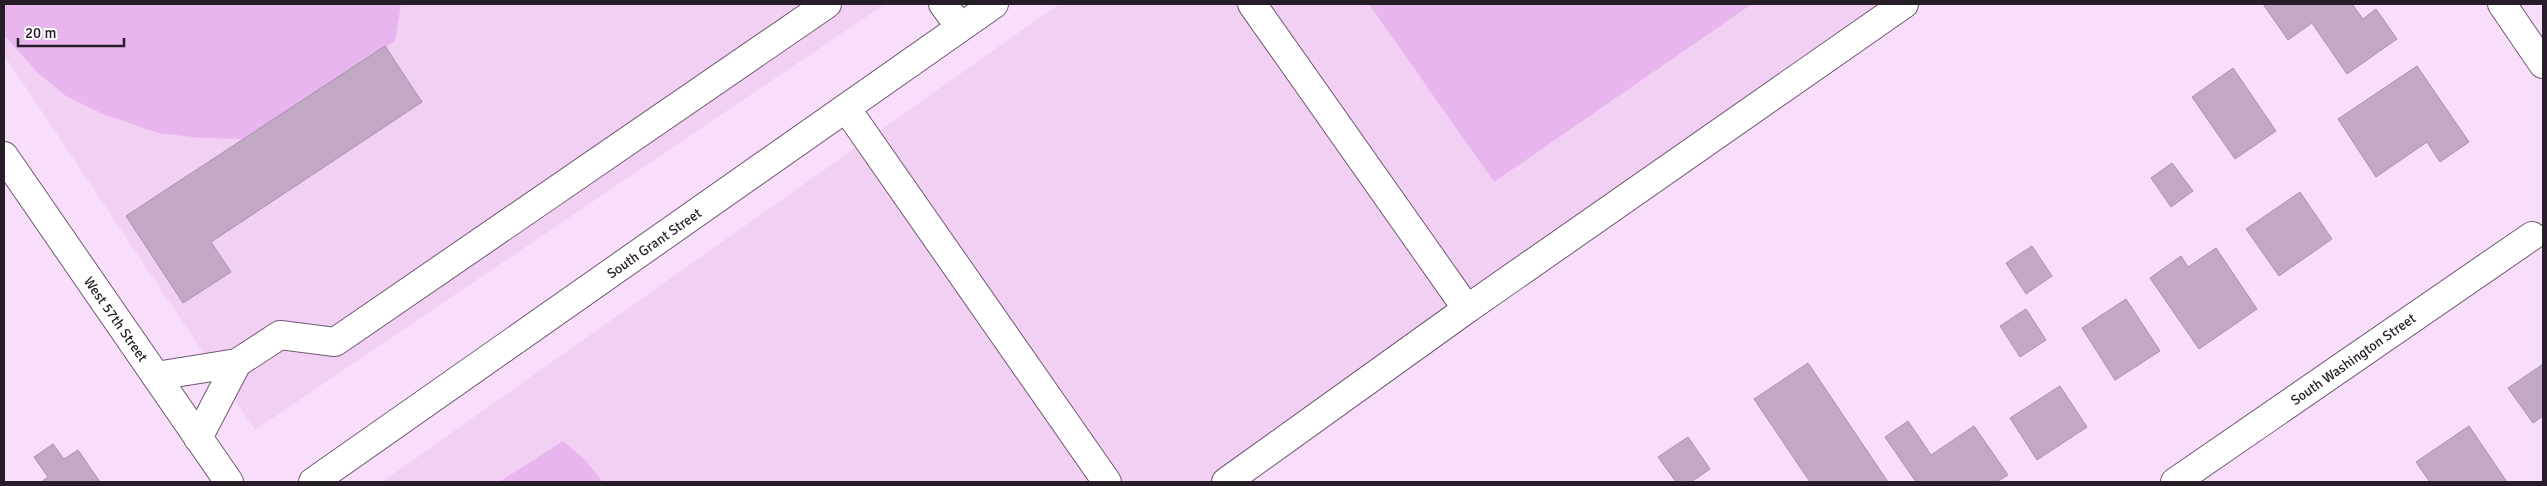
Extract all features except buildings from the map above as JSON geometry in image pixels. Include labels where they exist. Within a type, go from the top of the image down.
[{"type":"street","points":[[156,376],[237,363],[280,336],[335,342],[827,4]]},
{"type":"street","points":[[944,4],[960,28]]},
{"type":"street","name":"South Grant Street","points":[[313,482],[994,4]]},
{"type":"street","points":[[1252,4],[1467,309]]},
{"type":"street","points":[[1226,482],[1467,309],[1904,4]]},
{"type":"street","points":[[2502,4],[2543,64]]},
{"type":"street","points":[[846,108],[1107,482]]},
{"type":"street","name":"West 57th Street","points":[[4,156],[229,482]]},
{"type":"street","name":"South Washington Street","points":[[2175,482],[2532,236]]},
{"type":"street","points":[[198,438],[237,363]]},
{"type":"shaded area","points":[[4,4],[885,4],[255,430],[4,55]]},
{"type":"shaded area","points":[[4,4],[401,4],[395,41],[248,139],[202,138],[158,133],[103,114],[66,96],[37,72],[4,35]]},
{"type":"shaded area","points":[[1059,4],[1895,4],[1213,482],[382,482]]},
{"type":"shaded area","points":[[1369,4],[1752,4],[1494,182]]},
{"type":"shaded area","points":[[563,441],[585,460],[603,482],[499,482]]}]
